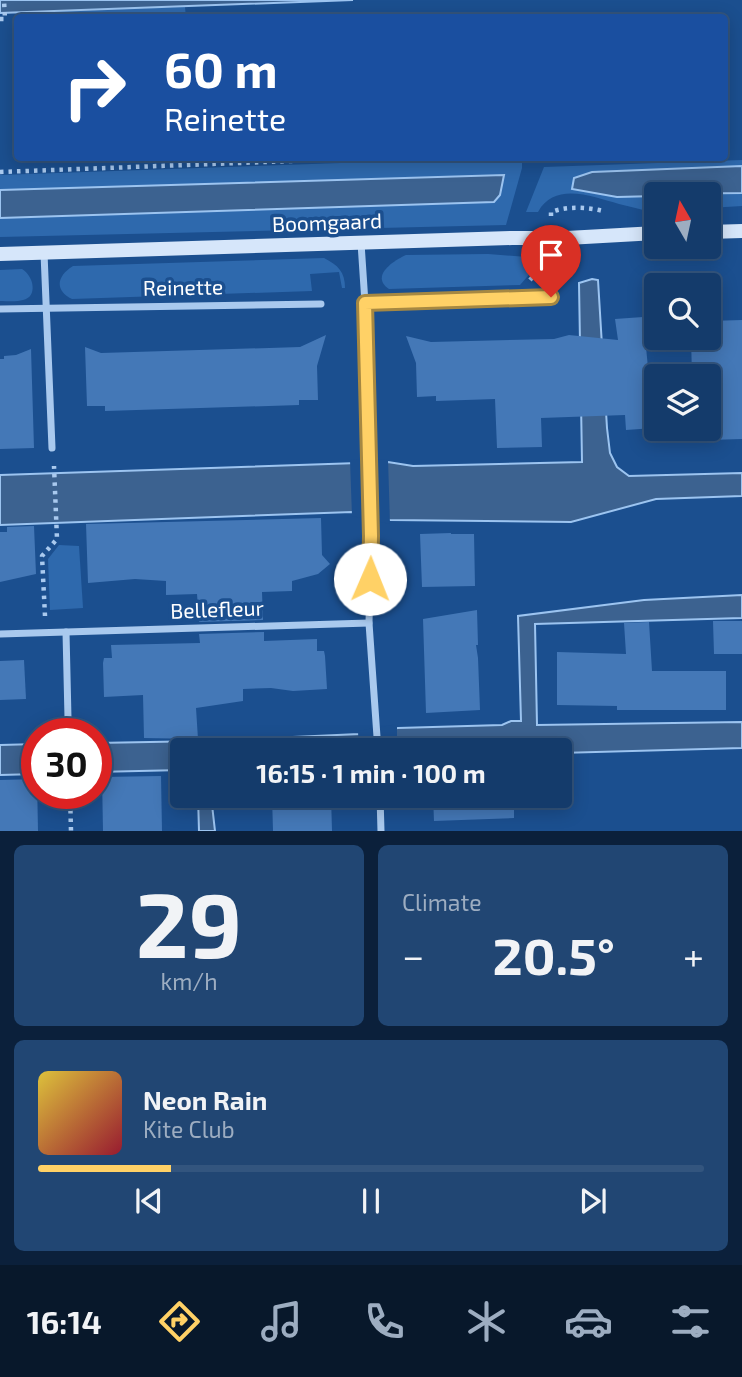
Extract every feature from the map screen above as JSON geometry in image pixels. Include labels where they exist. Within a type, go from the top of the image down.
[{"type":"street","points":[[721,232],[742,231]]},
{"type":"street","name":"Boomgaard","points":[[0,254],[644,234]]},
{"type":"street","points":[[361,243],[371,536],[369,623],[377,738]]},
{"type":"street","points":[[44,253],[52,448]]},
{"type":"street","points":[[365,303],[551,297]]},
{"type":"street","name":"Reinette","points":[[0,309],[321,304]]},
{"type":"street","name":"Bellefleur","points":[[0,634],[369,623]]},
{"type":"street","points":[[66,632],[68,718]]},
{"type":"street","points":[[380,808],[381,831]]},
{"type":"path","points":[[0,19],[5,19],[4,0]]},
{"type":"path","points":[[0,172],[292,161]]},
{"type":"path","points":[[46,632],[42,556],[57,539],[54,473]]},
{"type":"path","points":[[70,809],[71,831]]},
{"type":"shaded area","points":[[0,0],[353,0],[0,13]]},
{"type":"shaded area","points":[[185,7],[186,14],[24,14]]},
{"type":"shaded area","points":[[742,160],[742,206],[721,207],[721,182],[644,182],[644,210],[586,195],[564,194],[545,202],[538,212],[526,212],[544,167]]},
{"type":"shaded area","points":[[399,161],[522,161],[506,225],[0,237],[0,218],[494,202],[0,190],[0,175]]},
{"type":"shaded area","points":[[742,166],[742,193],[721,193],[721,182],[644,182],[644,196],[617,197],[572,189],[574,178],[592,172]]},
{"type":"shaded area","points":[[504,175],[500,195],[494,202],[0,218],[0,190]]},
{"type":"shaded area","points":[[488,254],[540,258],[541,261],[520,285],[389,289],[382,279],[390,265],[406,255]]},
{"type":"shaded area","points":[[324,258],[340,270],[345,288],[342,288],[339,272],[310,274],[312,291],[72,299],[60,287],[61,278],[73,266]]},
{"type":"shaded area","points":[[22,269],[32,281],[31,295],[21,301],[0,301],[0,270]]},
{"type":"shaded area","points":[[598,280],[607,428],[610,453],[617,467],[629,476],[742,473],[742,496],[656,499],[571,522],[390,520],[352,512],[0,525],[0,475],[388,462],[413,466],[582,462],[579,283]]},
{"type":"shaded area","points":[[59,545],[79,546],[83,608],[50,610],[48,559]]},
{"type":"shaded area","points":[[742,595],[742,618],[535,624],[537,725],[742,722],[742,748],[572,753],[572,738],[270,738],[359,734],[398,728],[502,725],[521,721],[518,616],[644,600]]},
{"type":"shaded area","points":[[170,742],[170,770],[112,772],[112,743]]},
{"type":"shaded area","points":[[21,744],[21,774],[0,775],[0,745]]},
{"type":"shaded area","points":[[198,808],[212,808],[215,831],[199,831]]},
{"type":"pier","points":[[388,459],[390,524],[352,516],[350,460]]},
{"type":"pier","points":[[397,724],[397,738],[358,738],[358,731]]},
{"type":"building","points":[[643,317],[644,350],[646,350],[648,364],[644,364],[644,429],[626,430],[625,415],[541,418],[542,447],[497,448],[495,399],[436,401],[436,396],[417,397],[416,363],[406,336],[431,342],[554,339],[569,335],[618,340],[615,319]]},
{"type":"building","points":[[742,320],[742,439],[721,440],[721,364],[692,364],[691,350],[721,350],[721,321]]},
{"type":"building","points":[[326,335],[317,366],[318,400],[299,400],[299,405],[105,411],[105,406],[87,406],[85,347],[101,353],[300,347]]},
{"type":"building","points":[[31,349],[34,448],[0,449],[0,359]]},
{"type":"building","points":[[321,518],[322,555],[330,564],[318,574],[292,581],[292,591],[262,592],[263,620],[199,622],[197,594],[166,595],[166,581],[135,579],[88,583],[86,524]]},
{"type":"building","points":[[34,526],[36,574],[0,582],[0,532],[7,532],[7,527]]},
{"type":"building","points":[[420,534],[474,534],[475,586],[422,587]]},
{"type":"building","points":[[477,610],[480,710],[426,713],[423,619]]},
{"type":"building","points":[[713,621],[742,621],[742,654],[714,654]]},
{"type":"building","points":[[649,622],[652,671],[726,671],[726,710],[617,710],[617,706],[557,705],[557,652],[626,654],[624,623]]},
{"type":"building","points":[[264,632],[264,641],[317,639],[317,651],[324,651],[325,656],[327,689],[243,689],[243,701],[196,708],[198,738],[144,738],[143,695],[104,697],[104,658],[112,658],[111,645],[200,643],[199,634]]},
{"type":"building","points":[[24,660],[26,699],[0,700],[0,661]]},
{"type":"building","points":[[161,776],[162,831],[103,831],[103,809],[112,809],[112,777]]},
{"type":"building","points":[[21,779],[21,809],[38,809],[38,831],[0,831],[0,780]]},
{"type":"building","points":[[272,808],[331,808],[332,831],[273,831]]},
{"type":"building","points":[[433,808],[514,808],[514,818],[434,821]]},
{"type":"route","points":[[370,579],[365,303],[551,297]]}]
